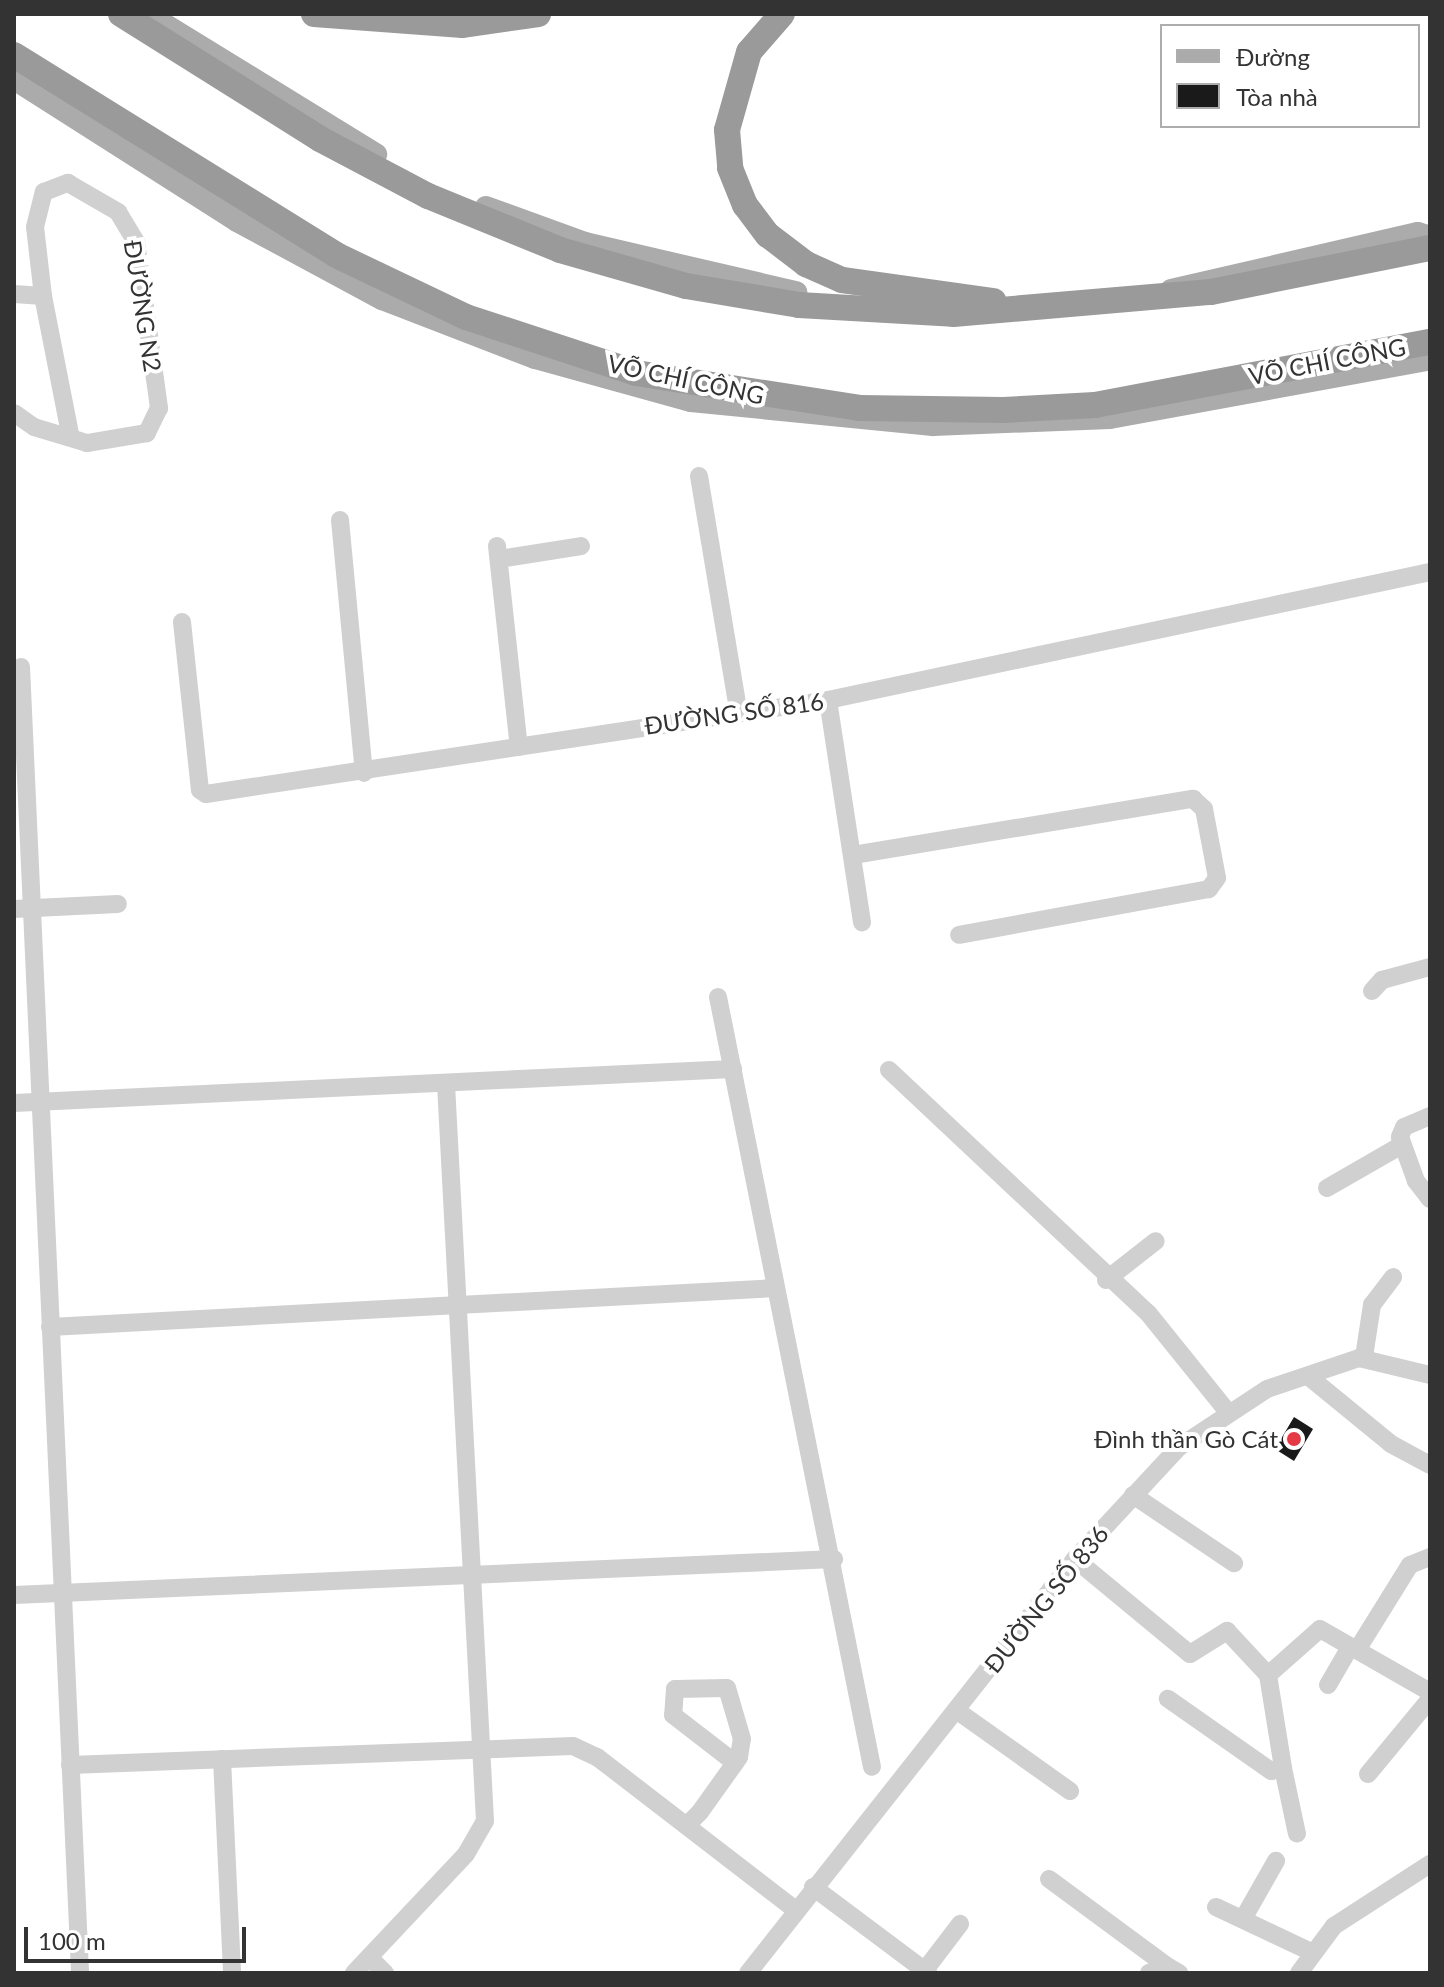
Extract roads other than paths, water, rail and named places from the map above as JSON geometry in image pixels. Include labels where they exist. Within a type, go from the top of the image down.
[{"type":"highway","points":[[121,14],[320,139],[428,196],[560,250],[686,286],[799,305],[953,314],[1211,292],[1426,247]]},
{"type":"highway","points":[[314,14],[463,25],[538,14]]},
{"type":"highway","points":[[782,14],[749,52],[727,130],[730,168],[745,205],[768,235],[806,264],[842,280],[973,296],[1012,309]]},
{"type":"highway","name":"VÕ CHÍ CÔNG","points":[[14,55],[242,212],[332,263],[466,317],[636,373],[859,408],[1038,415],[1430,342]]},
{"type":"main road","points":[[148,14],[386,160],[455,195],[585,243],[792,291],[1012,309]]},
{"type":"main road","name":"VÕ CHÍ CÔNG","points":[[14,79],[242,212]]},
{"type":"main road","name":"VÕ CHÍ CÔNG","points":[[1038,415],[1171,410],[1430,359]]},
{"type":"street","name":"ĐƯỜNG N2","points":[[14,413],[34,427],[70,434],[87,443],[147,433],[159,408],[128,223],[68,183],[56,183],[36,205],[43,296]]},
{"type":"street","points":[[14,294],[43,296],[70,434]]},
{"type":"street","points":[[699,476],[738,709]]},
{"type":"street","points":[[340,520],[364,773]]},
{"type":"street","points":[[519,747],[498,552],[581,546]]},
{"type":"street","name":"ĐƯỜNG SỐ 816","points":[[182,622],[202,793],[364,773],[738,709],[828,700],[1430,572]]},
{"type":"street","points":[[21,667],[22,909],[40,1102],[80,1973]]},
{"type":"street","points":[[828,700],[862,922]]},
{"type":"street","points":[[853,855],[1193,799],[1204,809],[1217,878],[1209,889],[959,935]]},
{"type":"street","points":[[22,909],[118,904]]},
{"type":"street","points":[[1372,991],[1382,980],[1430,967]]},
{"type":"street","points":[[718,997],[834,1559],[872,1767]]},
{"type":"street","points":[[14,1103],[446,1085],[733,1069]]},
{"type":"street","points":[[889,1070],[1106,1280],[1148,1313],[1227,1411]]},
{"type":"street","points":[[354,1973],[482,1833],[483,1749],[446,1085]]},
{"type":"street","points":[[1430,1116],[1404,1127],[1400,1146],[1430,1199]]},
{"type":"street","points":[[1327,1188],[1400,1146]]},
{"type":"street","points":[[1106,1280],[1156,1241]]},
{"type":"street","points":[[1393,1277],[1372,1305],[1364,1357],[1430,1375]]},
{"type":"street","points":[[50,1327],[776,1288]]},
{"type":"street","name":"ĐƯỜNG SỐ 836","points":[[748,1973],[1075,1559],[1133,1495],[1227,1411],[1308,1376],[1364,1357]]},
{"type":"street","points":[[1308,1376],[1391,1444],[1430,1465]]},
{"type":"street","points":[[1133,1495],[1234,1563]]},
{"type":"street","points":[[1328,1685],[1410,1565],[1430,1557]]},
{"type":"street","points":[[14,1595],[834,1559]]},
{"type":"street","points":[[1075,1559],[1190,1654],[1199,1653],[1222,1628],[1268,1675],[1297,1834]]},
{"type":"street","points":[[1268,1675],[1316,1629],[1430,1692]]},
{"type":"street","points":[[687,1825],[735,1763],[742,1746],[732,1692],[720,1687],[675,1689],[673,1715],[735,1763]]},
{"type":"street","points":[[1168,1699],[1271,1771],[1283,1768]]},
{"type":"street","points":[[1368,1774],[1430,1699]]},
{"type":"street","points":[[956,1710],[1070,1791]]},
{"type":"street","points":[[70,1765],[573,1746],[687,1825],[796,1910]]},
{"type":"street","points":[[222,1759],[232,1973]]},
{"type":"street","points":[[1243,1919],[1276,1861]]},
{"type":"street","points":[[1299,1973],[1311,1952],[1334,1926],[1430,1864]]},
{"type":"street","points":[[1049,1879],[1173,1969]]},
{"type":"street","points":[[813,1887],[927,1972],[960,1924]]},
{"type":"street","points":[[1216,1907],[1311,1952]]},
{"type":"street","points":[[369,1957],[385,1973]]},
{"type":"street","points":[[1149,1973],[1173,1969]]},
{"type":"place","name":"Đình thần Gò Cát","points":[[1294,1439]]}]
